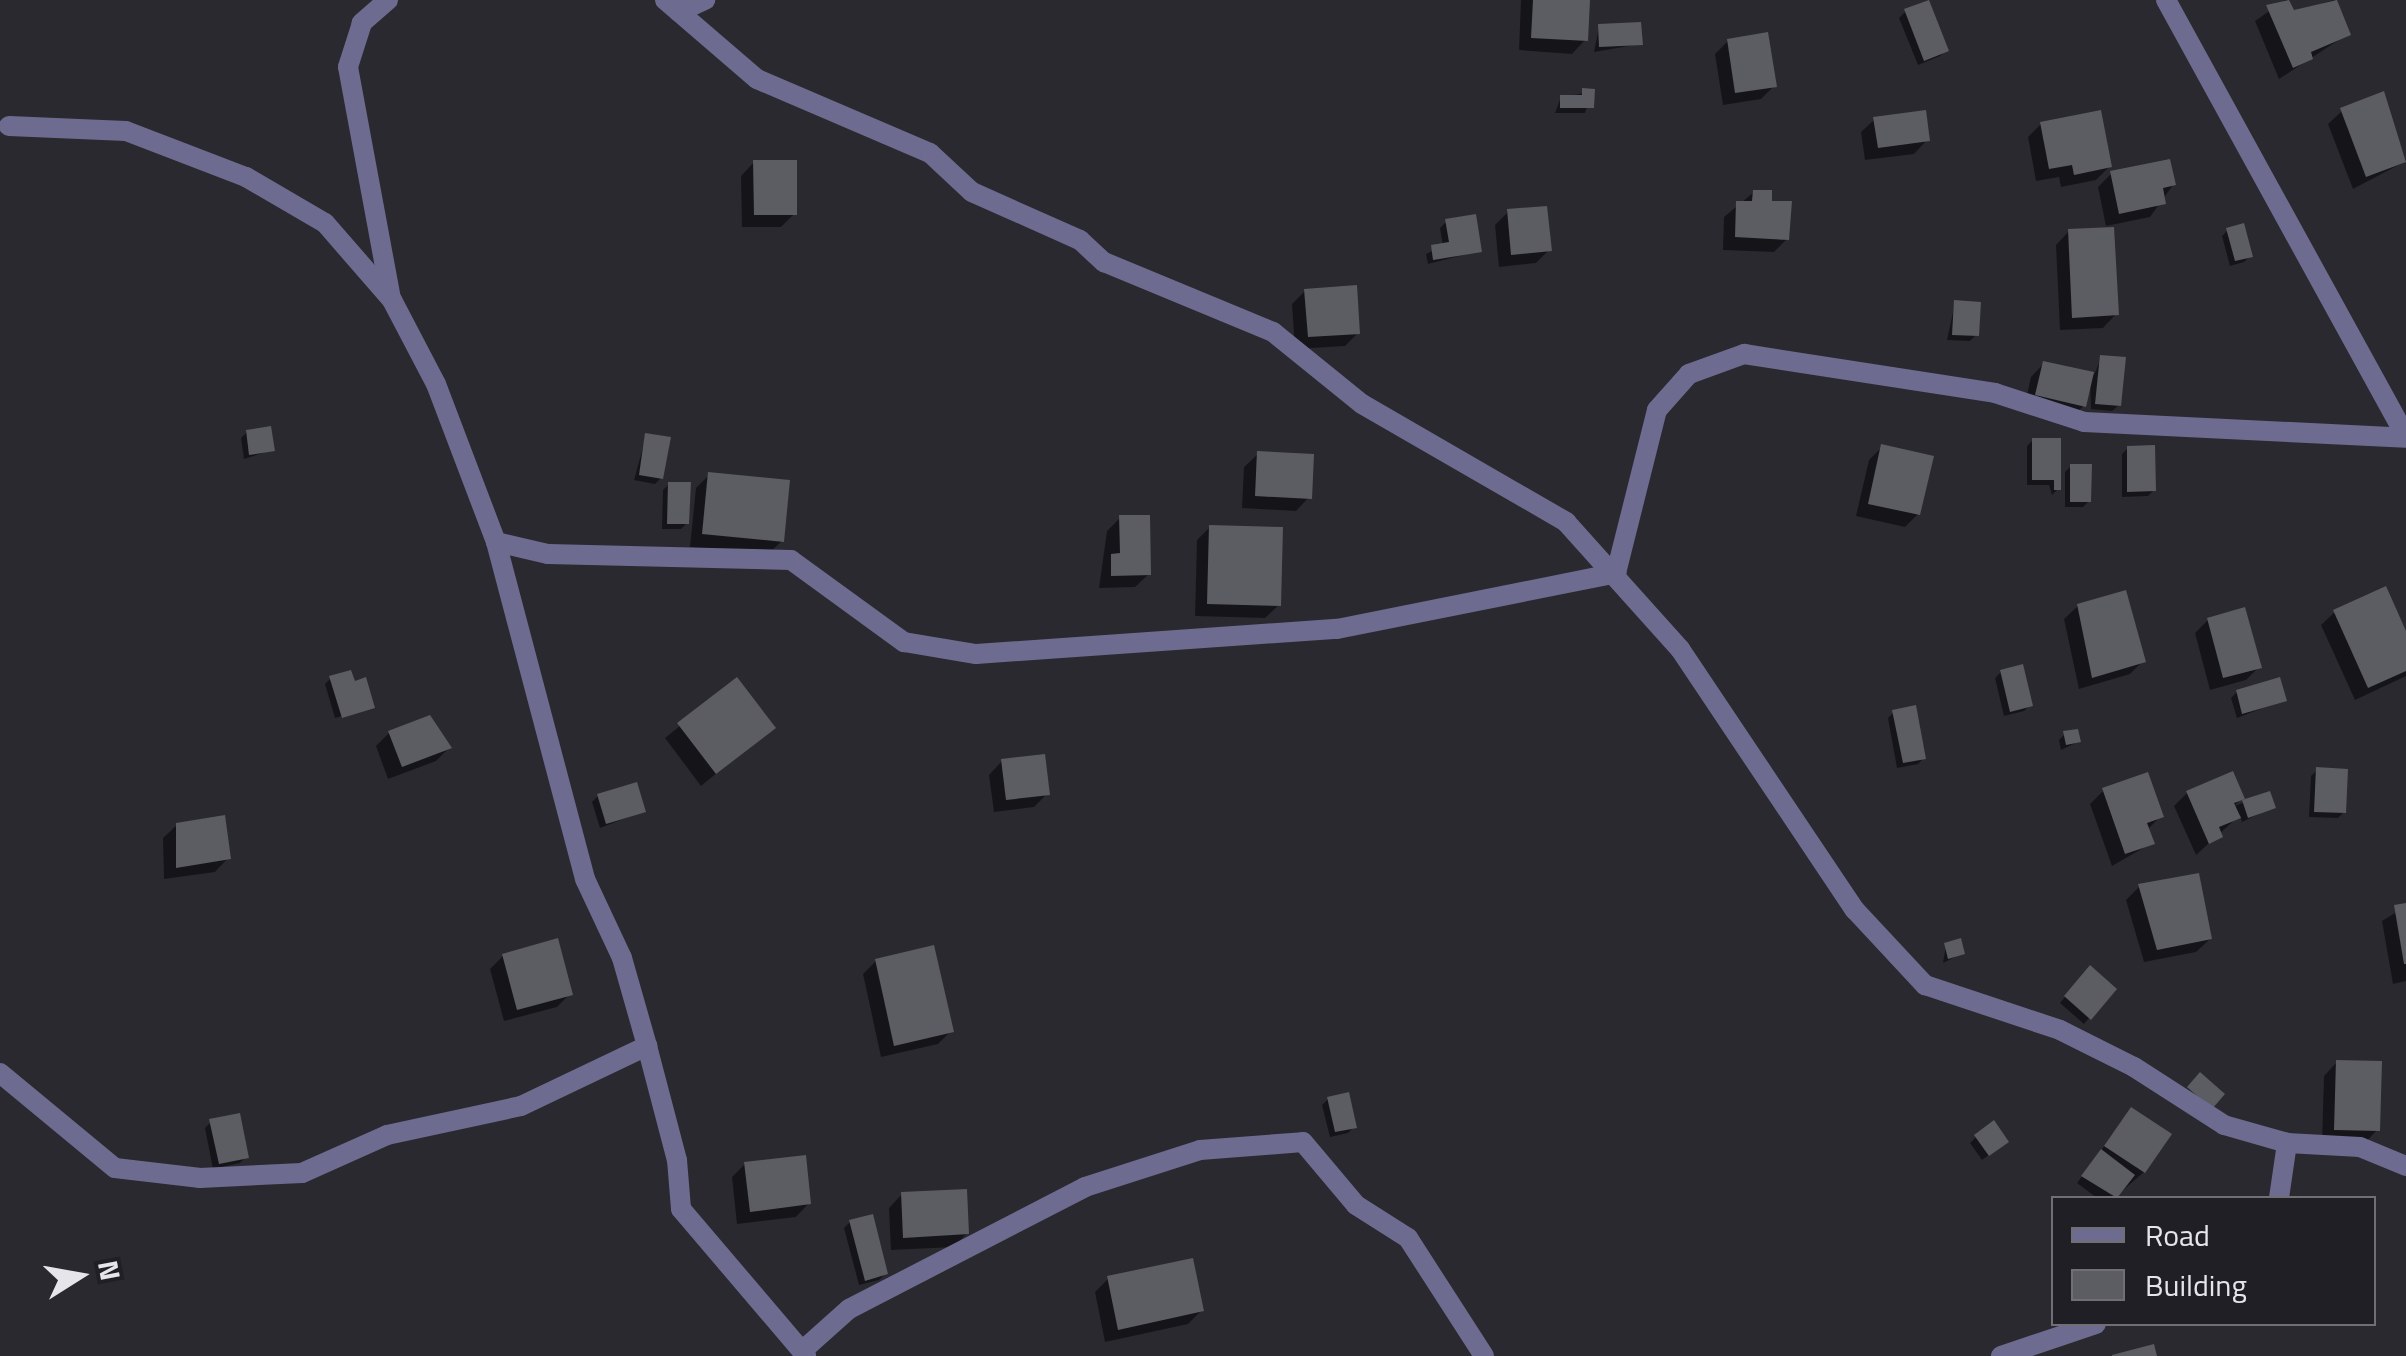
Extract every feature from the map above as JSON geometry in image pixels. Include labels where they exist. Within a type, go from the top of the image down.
[{"type":"street","points":[[388,0],[362,22],[348,67],[392,300]]},
{"type":"street","points":[[672,6],[705,0]]},
{"type":"street","points":[[2166,0],[2406,437]]},
{"type":"street","points":[[672,6],[757,79],[930,153],[972,192],[1064,232],[1104,262],[1273,332],[1362,404],[1566,522],[1616,572],[1680,649],[1855,910],[1925,986],[2060,1030],[2134,1066],[2224,1126],[2287,1143],[2360,1146],[2406,1166]]},
{"type":"street","points":[[9,126],[126,131],[246,177],[326,223],[392,300],[436,384],[496,542],[584,880],[622,958],[647,1046],[677,1160],[681,1209],[804,1353],[849,1309],[1085,1187],[1200,1150],[1303,1142],[1356,1206],[1408,1238],[1484,1356]]},
{"type":"street","points":[[1616,572],[1657,410],[1689,374],[1744,354],[1921,378],[2084,422],[2406,437]]},
{"type":"street","points":[[496,542],[548,554],[792,560],[904,642],[976,654],[1337,629],[1616,572]]},
{"type":"street","points":[[0,1073],[115,1168],[200,1178],[302,1173],[387,1136],[521,1106],[647,1046]]},
{"type":"street","points":[[2279,1196],[2287,1143]]},
{"type":"street","points":[[2000,1356],[2090,1326]]},
{"type":"building","points":[[1533,0],[1590,0],[1588,41],[1531,38]]},
{"type":"building","points":[[1929,0],[1949,51],[1924,61],[1904,9]]},
{"type":"building","points":[[2289,0],[2294,10],[2337,0],[2351,35],[2311,52],[2313,59],[2293,68],[2266,5]]},
{"type":"building","points":[[1641,22],[1643,45],[1599,47],[1598,24]]},
{"type":"building","points":[[1768,32],[1777,87],[1735,93],[1727,39]]},
{"type":"building","points":[[1582,88],[1595,89],[1594,108],[1560,108],[1560,95],[1582,95]]},
{"type":"building","points":[[2384,91],[2406,162],[2366,177],[2340,108]]},
{"type":"building","points":[[1926,110],[1930,141],[1878,148],[1873,117]]},
{"type":"building","points":[[2101,110],[2112,167],[2074,175],[2072,165],[2049,169],[2040,122]]},
{"type":"building","points":[[2170,159],[2176,185],[2163,188],[2166,204],[2119,214],[2110,171]]},
{"type":"building","points":[[753,160],[797,160],[797,215],[754,215]]},
{"type":"building","points":[[1753,190],[1772,190],[1772,201],[1792,201],[1789,240],[1735,237],[1736,201],[1752,201]]},
{"type":"building","points":[[1547,206],[1552,251],[1511,255],[1507,209]]},
{"type":"building","points":[[1476,214],[1482,252],[1433,260],[1431,245],[1449,242],[1445,219]]},
{"type":"building","points":[[2244,223],[2253,257],[2235,261],[2226,228]]},
{"type":"building","points":[[2114,227],[2119,315],[2072,318],[2068,229]]},
{"type":"building","points":[[1357,285],[1360,334],[1308,337],[1304,289]]},
{"type":"building","points":[[1954,300],[1981,302],[1979,336],[1952,335]]},
{"type":"building","points":[[2100,355],[2126,357],[2121,406],[2095,404]]},
{"type":"building","points":[[2043,361],[2094,372],[2086,407],[2035,395]]},
{"type":"building","points":[[271,426],[275,451],[249,455],[246,430]]},
{"type":"building","points":[[645,433],[671,437],[663,479],[639,475]]},
{"type":"building","points":[[2032,438],[2061,438],[2061,490],[2054,490],[2054,480],[2032,480]]},
{"type":"building","points":[[1881,444],[1934,456],[1920,515],[1868,504]]},
{"type":"building","points":[[2155,445],[2156,491],[2127,492],[2127,446]]},
{"type":"building","points":[[1257,451],[1314,454],[1312,499],[1255,496]]},
{"type":"building","points":[[2070,464],[2092,464],[2091,502],[2070,502]]},
{"type":"building","points":[[708,472],[790,480],[784,542],[702,534]]},
{"type":"building","points":[[668,482],[691,482],[689,524],[667,524]]},
{"type":"building","points":[[1119,515],[1150,515],[1151,575],[1111,576],[1111,554],[1120,553]]},
{"type":"building","points":[[1209,525],[1283,527],[1281,606],[1207,604]]},
{"type":"building","points":[[2386,586],[2406,631],[2406,671],[2368,688],[2333,610]]},
{"type":"building","points":[[2126,590],[2146,662],[2092,678],[2077,604]]},
{"type":"building","points":[[2245,607],[2262,668],[2223,678],[2207,618]]},
{"type":"building","points":[[2023,664],[2033,706],[2010,712],[2000,670]]},
{"type":"building","points":[[351,670],[355,681],[366,677],[375,708],[342,718],[329,676]]},
{"type":"building","points":[[737,677],[776,728],[716,774],[677,723]]},
{"type":"building","points":[[2280,677],[2287,701],[2242,714],[2236,690]]},
{"type":"building","points":[[1916,705],[1926,759],[1903,763],[1892,710]]},
{"type":"building","points":[[430,715],[452,748],[402,767],[388,731]]},
{"type":"building","points":[[2078,729],[2081,742],[2066,745],[2063,731]]},
{"type":"building","points":[[1045,754],[1050,795],[1006,800],[1001,759]]},
{"type":"building","points":[[2316,767],[2348,769],[2346,813],[2314,812]]},
{"type":"building","points":[[2233,771],[2245,799],[2234,803],[2241,818],[2219,827],[2223,837],[2209,844],[2186,791]]},
{"type":"building","points":[[2148,772],[2164,817],[2147,823],[2155,844],[2125,854],[2102,788]]},
{"type":"building","points":[[637,782],[646,812],[606,824],[597,794]]},
{"type":"building","points":[[2270,791],[2276,808],[2248,818],[2242,800]]},
{"type":"building","points":[[225,815],[231,859],[176,868],[176,823]]},
{"type":"building","points":[[2199,873],[2212,939],[2157,950],[2138,884]]},
{"type":"building","points":[[2406,903],[2406,964],[2404,964],[2394,905]]},
{"type":"building","points":[[558,938],[573,995],[517,1010],[502,954]]},
{"type":"building","points":[[1961,938],[1965,954],[1948,959],[1944,943]]},
{"type":"building","points":[[934,945],[954,1032],[894,1046],[875,959]]},
{"type":"building","points":[[2090,965],[2117,989],[2091,1020],[2064,996]]},
{"type":"building","points":[[2336,1060],[2382,1061],[2380,1131],[2334,1130]]},
{"type":"building","points":[[2200,1072],[2225,1094],[2212,1109],[2187,1087]]},
{"type":"building","points":[[1349,1092],[1357,1128],[1335,1132],[1327,1097]]},
{"type":"building","points":[[2131,1107],[2172,1134],[2145,1173],[2104,1146]]},
{"type":"building","points":[[240,1113],[249,1158],[219,1164],[209,1119]]},
{"type":"building","points":[[1994,1120],[2009,1142],[1989,1156],[1974,1135]]},
{"type":"building","points":[[2101,1149],[2135,1175],[2119,1196],[2081,1176]]},
{"type":"building","points":[[806,1155],[811,1204],[750,1212],[744,1162]]},
{"type":"building","points":[[967,1189],[969,1234],[903,1238],[901,1192]]},
{"type":"building","points":[[873,1214],[888,1274],[865,1281],[849,1220]]},
{"type":"building","points":[[1193,1258],[1204,1311],[1118,1330],[1107,1276]]},
{"type":"building","points":[[2154,1344],[2157,1356],[2112,1356],[2112,1355]]}]
